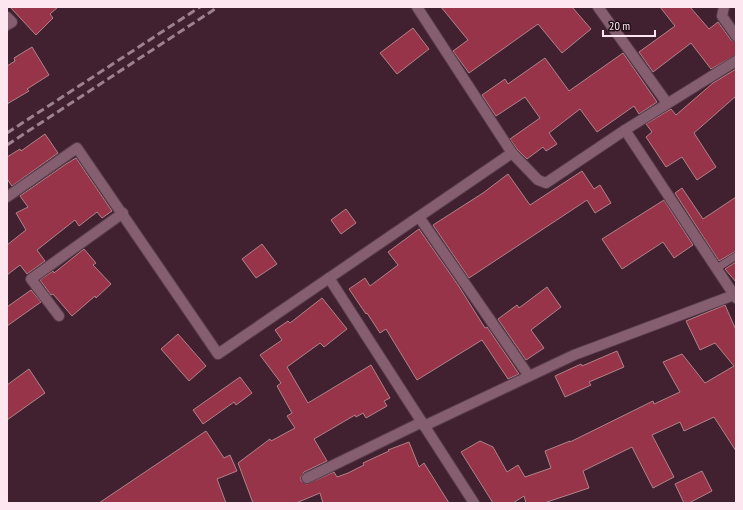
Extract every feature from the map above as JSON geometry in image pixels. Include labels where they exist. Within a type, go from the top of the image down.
[{"type":"street","points":[[417,7],[512,153],[538,180],[546,183],[667,103],[736,62]]},
{"type":"street","points":[[598,7],[667,103]]},
{"type":"street","points":[[724,7],[722,16],[736,36]]},
{"type":"street","points":[[7,17],[12,22],[7,25]]},
{"type":"street","points":[[307,478],[574,355],[735,296],[625,130]]},
{"type":"street","points":[[7,197],[77,148],[123,213],[218,354],[512,153]]},
{"type":"street","points":[[59,316],[31,279],[123,213]]},
{"type":"street","points":[[419,217],[529,376]]},
{"type":"street","points":[[329,278],[474,503]]},
{"type":"lane","points":[[717,268],[736,256]]},
{"type":"building","points":[[10,7],[58,7],[50,14],[53,18],[36,35]]},
{"type":"building","points":[[441,7],[572,7],[591,29],[562,53],[538,24],[469,73],[453,51],[468,40]]},
{"type":"building","points":[[660,7],[690,7],[709,29],[718,22],[731,40],[736,42],[736,55],[711,69],[691,43],[653,72],[639,52],[675,26]]},
{"type":"building","points":[[413,28],[429,49],[397,74],[380,53]]},
{"type":"building","points":[[32,47],[49,75],[27,89],[29,91],[7,104],[7,66],[15,61],[14,58]]},
{"type":"building","points":[[623,53],[657,102],[639,114],[634,106],[597,132],[580,109],[549,133],[557,144],[546,151],[543,147],[527,159],[510,139],[540,118],[525,97],[496,116],[482,95],[505,79],[508,84],[545,58],[569,91]]},
{"type":"building","points":[[736,69],[736,96],[694,133],[716,167],[697,180],[682,157],[666,167],[646,137],[652,132],[646,124],[671,109],[676,115],[713,83]]},
{"type":"building","points":[[45,134],[58,153],[12,186],[7,179],[7,157],[20,149],[21,151]]},
{"type":"building","points":[[76,158],[112,211],[102,218],[97,212],[79,226],[75,220],[37,250],[45,261],[27,274],[20,265],[7,275],[7,245],[26,230],[16,213],[28,207],[20,196]]},
{"type":"building","points":[[582,171],[594,189],[600,185],[611,203],[595,213],[587,200],[469,278],[433,225],[483,193],[508,174],[530,205]]},
{"type":"building","points":[[682,188],[703,219],[736,197],[736,251],[719,261],[675,193]]},
{"type":"building","points":[[664,200],[693,245],[674,258],[663,242],[622,269],[602,239]]},
{"type":"building","points":[[346,209],[356,223],[341,234],[331,220]]},
{"type":"building","points":[[419,229],[458,285],[485,328],[487,327],[519,374],[508,379],[482,340],[417,380],[386,329],[380,333],[367,313],[366,314],[349,289],[365,278],[370,286],[398,265],[388,252]]},
{"type":"building","points":[[262,244],[277,264],[256,278],[242,259]]},
{"type":"building","points":[[84,249],[96,263],[93,265],[111,284],[96,298],[95,296],[72,316],[53,294],[51,295],[40,280],[53,271],[54,273]]},
{"type":"building","points":[[736,262],[736,282],[725,269]]},
{"type":"building","points":[[547,287],[561,307],[531,330],[544,348],[526,360],[498,319],[517,305],[519,308]]},
{"type":"building","points":[[31,290],[41,302],[7,326],[7,307]]},
{"type":"building","points":[[322,298],[347,329],[324,347],[320,343],[287,367],[308,403],[371,365],[390,398],[384,401],[387,406],[366,418],[363,413],[356,417],[355,415],[314,439],[327,461],[304,472],[301,477],[301,481],[307,484],[334,472],[337,477],[364,465],[363,463],[389,451],[388,450],[409,442],[419,467],[424,463],[449,503],[323,503],[320,493],[296,503],[253,503],[238,463],[270,439],[271,441],[295,428],[287,416],[292,413],[277,386],[281,383],[260,355],[282,340],[275,330],[288,321],[290,323]]},
{"type":"building","points":[[725,305],[736,330],[736,451],[714,417],[684,431],[680,422],[652,435],[674,477],[653,488],[632,447],[583,471],[589,488],[544,503],[526,503],[524,496],[513,503],[493,503],[461,452],[480,441],[493,447],[507,472],[518,465],[525,477],[551,468],[545,451],[570,442],[653,401],[654,404],[680,392],[663,362],[682,354],[705,383],[734,366],[715,343],[700,350],[686,321]]},
{"type":"building","points":[[178,334],[206,366],[189,381],[161,349]]},
{"type":"building","points":[[617,351],[624,367],[589,382],[591,385],[565,397],[555,376],[581,364],[582,366]]},
{"type":"building","points":[[29,369],[45,393],[7,420],[7,385]]},
{"type":"building","points":[[240,377],[252,393],[236,405],[234,402],[203,424],[193,410]]},
{"type":"building","points":[[206,431],[224,458],[230,455],[237,471],[217,479],[226,503],[99,503]]},
{"type":"building","points":[[702,471],[712,491],[689,503],[684,503],[675,484]]},
{"type":"railway","points":[[7,133],[200,7]]},
{"type":"railway","points":[[7,145],[218,7]]}]
